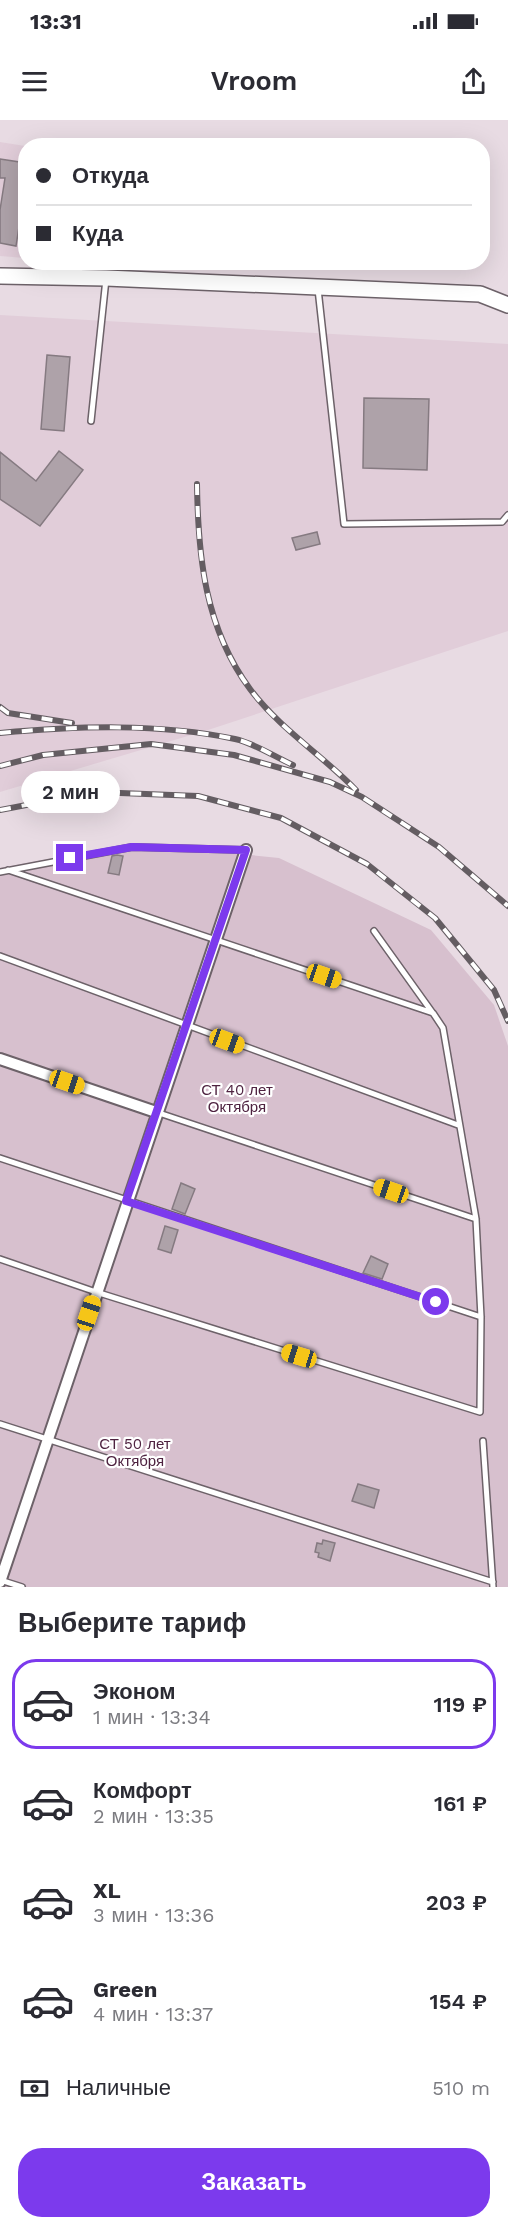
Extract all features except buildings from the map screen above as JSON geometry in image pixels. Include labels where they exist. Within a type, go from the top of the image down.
[{"type":"street","points":[[0,276],[106,278],[480,294],[508,305]]},
{"type":"street","points":[[0,1581],[246,850]]},
{"type":"street","points":[[0,1059],[156,1112]]},
{"type":"lane","points":[[90,421],[106,278]]},
{"type":"lane","points":[[318,287],[344,524],[502,522],[508,515]]},
{"type":"lane","points":[[0,872],[132,847],[246,850]]},
{"type":"lane","points":[[8,870],[433,1013]]},
{"type":"lane","points":[[0,1259],[96,1292],[480,1412],[481,1317],[476,1219],[465,1143],[458,1125],[443,1028],[374,931]]},
{"type":"lane","points":[[0,956],[458,1125]]},
{"type":"lane","points":[[156,1112],[476,1219]]},
{"type":"lane","points":[[0,1158],[481,1317]]},
{"type":"lane","points":[[0,1424],[493,1585],[483,1441]]},
{"type":"lane","points":[[0,1581],[22,1587]]},
{"type":"shaded area","points":[[0,142],[18,145],[18,257],[0,256]]},
{"type":"shaded area","points":[[0,315],[508,344],[508,631],[208,730],[0,792]]},
{"type":"green space","name":"СТ 40 лет Октября","points":[[135,843],[279,858],[431,930],[494,1005],[508,1046],[508,1587],[0,1587],[0,868]]},
{"type":"railway","points":[[197,484],[199,538],[207,591],[223,642],[235,666],[261,703],[356,790]]},
{"type":"railway","points":[[0,707],[8,713],[72,723]]},
{"type":"railway","points":[[0,733],[118,727],[177,730],[242,741],[293,765]]},
{"type":"railway","points":[[0,766],[43,755],[151,744],[234,755],[330,782],[362,797],[439,847],[508,906]]},
{"type":"railway","points":[[0,810],[94,792],[198,796],[281,818],[367,864],[435,918],[494,990],[508,1021]]},
{"type":"route","points":[[70,858],[132,847],[246,850],[126,1201],[436,1302]]},
{"type":"park label","name":"СТ 50 лет Октября","points":[[135,1452]]}]
